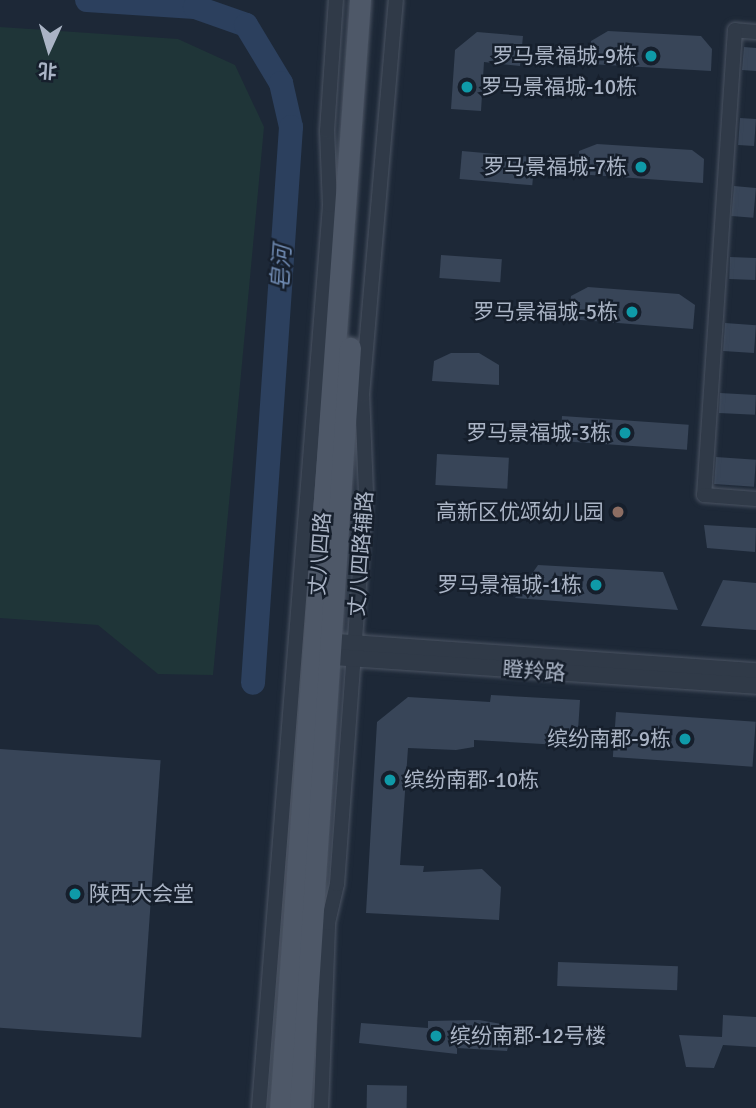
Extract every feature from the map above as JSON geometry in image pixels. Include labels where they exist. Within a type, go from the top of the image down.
[{"type":"main road","name":"丈八四路","points":[[300,1108],[322,648],[360,0]]},
{"type":"main road","name":"丈八四路","points":[[281,1108],[322,648],[373,0]]},
{"type":"street","points":[[259,1108],[330,205],[327,131],[336,0]]},
{"type":"street","name":"丈八四路辅路","points":[[321,1108],[327,936],[337,884],[366,492],[362,395],[396,0]]},
{"type":"street","points":[[756,32],[735,30],[704,495],[756,499]]},
{"type":"street","name":"瞪羚路","points":[[322,648],[756,686]]},
{"type":"street","name":"瞪羚路","points":[[355,651],[756,671]]},
{"type":"green space","points":[[0,27],[178,39],[235,65],[264,127],[213,675],[158,674],[98,625],[0,618]]},
{"type":"building","name":"罗马景福城-9栋","points":[[608,31],[701,36],[712,49],[711,71],[589,64],[591,41]]},
{"type":"building","name":"罗马景福城-10栋","points":[[477,32],[523,36],[520,66],[484,62],[481,111],[451,109],[455,50]]},
{"type":"building","points":[[744,47],[756,48],[756,71],[742,70]]},
{"type":"building","points":[[740,118],[756,119],[754,146],[738,145]]},
{"type":"building","name":"罗马景福城-7栋","points":[[597,144],[692,150],[704,159],[703,183],[577,174],[579,151]]},
{"type":"building","points":[[462,151],[535,157],[532,185],[460,179]]},
{"type":"building","points":[[734,186],[756,188],[753,218],[731,216]]},
{"type":"building","points":[[441,255],[502,259],[500,282],[439,278]]},
{"type":"building","points":[[730,257],[756,258],[755,280],[729,279]]},
{"type":"building","name":"罗马景福城-5栋","points":[[588,287],[679,294],[695,305],[693,329],[568,319],[571,296]]},
{"type":"building","points":[[725,323],[756,325],[754,353],[723,351]]},
{"type":"building","points":[[451,353],[479,353],[499,365],[499,385],[432,381],[434,361]]},
{"type":"building","points":[[720,393],[756,395],[755,415],[719,413]]},
{"type":"building","name":"罗马景福城-3栋","points":[[562,416],[689,425],[687,450],[560,441]]},
{"type":"building","points":[[437,454],[509,458],[507,489],[435,485]]},
{"type":"building","points":[[716,457],[756,460],[754,487],[714,484]]},
{"type":"building","points":[[704,525],[756,528],[755,552],[707,548]]},
{"type":"building","name":"罗马景福城-1栋","points":[[538,565],[663,572],[678,610],[515,598]]},
{"type":"building","points":[[723,580],[756,583],[756,630],[701,626]]},
{"type":"building","name":"缤纷南郡-10栋","points":[[491,695],[580,700],[577,746],[474,740],[474,747],[456,750],[408,748],[400,865],[424,866],[423,872],[482,869],[501,887],[499,920],[366,913],[377,722],[408,697],[490,702]]},
{"type":"building","name":"缤纷南郡-9栋","points":[[616,712],[756,722],[753,767],[613,757]]},
{"type":"building","name":"陕西大会堂","points":[[0,749],[161,760],[141,1038],[0,1028]]},
{"type":"building","points":[[558,962],[678,966],[677,990],[557,986]]},
{"type":"building","points":[[723,1015],[756,1017],[756,1047],[723,1045],[714,1068],[686,1067],[679,1035],[722,1037]]},
{"type":"building","name":"缤纷南郡-12号楼","points":[[479,1020],[513,1026],[507,1051],[457,1048],[457,1054],[359,1043],[361,1023],[428,1028],[428,1021]]},
{"type":"building","points":[[367,1085],[407,1086],[407,1108],[367,1108]]},
{"type":"waterway","name":"皂河","points":[[87,0],[195,7],[246,25],[281,83],[291,127],[253,683]]},
{"type":"place","name":"罗马景福城-9栋","points":[[651,56]]},
{"type":"place","name":"罗马景福城-10栋","points":[[467,87]]},
{"type":"place","name":"罗马景福城-7栋","points":[[641,167]]},
{"type":"place","name":"罗马景福城-5栋","points":[[632,312]]},
{"type":"place","name":"罗马景福城-3栋","points":[[625,433]]},
{"type":"place","name":"高新区优颂幼儿园","points":[[618,512]]},
{"type":"place","name":"罗马景福城-1栋","points":[[596,585]]},
{"type":"place","name":"缤纷南郡-9栋","points":[[685,739]]},
{"type":"place","name":"缤纷南郡-10栋","points":[[390,780]]},
{"type":"place","name":"陕西大会堂","points":[[75,894]]},
{"type":"place","name":"缤纷南郡-12号楼","points":[[436,1036]]}]
